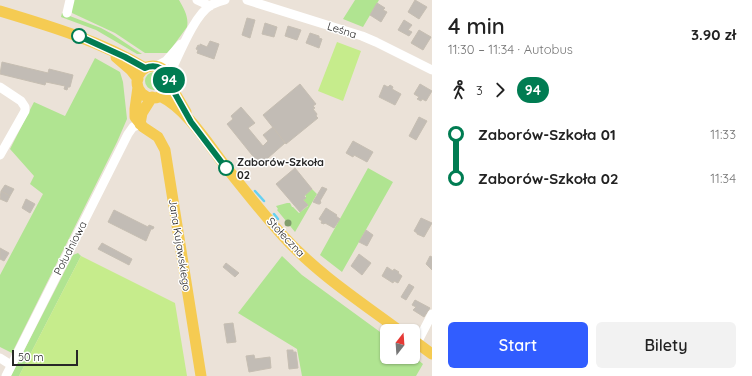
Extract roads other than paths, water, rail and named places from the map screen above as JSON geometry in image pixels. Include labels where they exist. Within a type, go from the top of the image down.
[{"type":"main road","points":[[0,11],[71,33],[125,57],[145,68]]},
{"type":"main road","points":[[108,50],[131,70],[144,94],[156,97]]},
{"type":"main road","points":[[157,66],[164,70],[169,80],[166,92],[156,97],[142,113],[140,124],[135,117],[140,72],[145,68],[157,66]]},
{"type":"main road","name":"Stołeczna","points":[[169,80],[191,122]]},
{"type":"main road","name":"Stołeczna","points":[[156,97],[169,101],[191,122],[226,168],[291,245],[321,272],[391,324]]},
{"type":"main road","name":"Jana Kujawskiego","points":[[140,124],[158,136],[165,150],[201,376]]},
{"type":"main road","points":[[420,346],[432,354]]},
{"type":"street","points":[[67,13],[70,0]]},
{"type":"street","points":[[197,0],[210,6]]},
{"type":"street","points":[[157,66],[170,57],[187,37],[202,14],[210,6],[225,0]]},
{"type":"street","name":"Leśna","points":[[247,0],[362,36],[432,70]]},
{"type":"street","points":[[169,80],[187,37]]},
{"type":"street","points":[[0,87],[21,100],[25,107],[25,111],[0,155]]},
{"type":"street","name":"Południowa","points":[[6,376],[128,134],[133,128],[140,124]]},
{"type":"street","points":[[420,334],[432,314]]},
{"type":"street","points":[[0,358],[11,365]]},
{"type":"waterway","points":[[255,191],[264,201]]},
{"type":"waterway","points":[[274,214],[278,219]]},
{"type":"place","name":"Zaborów-Szkoła 02","points":[[226,168]]}]
